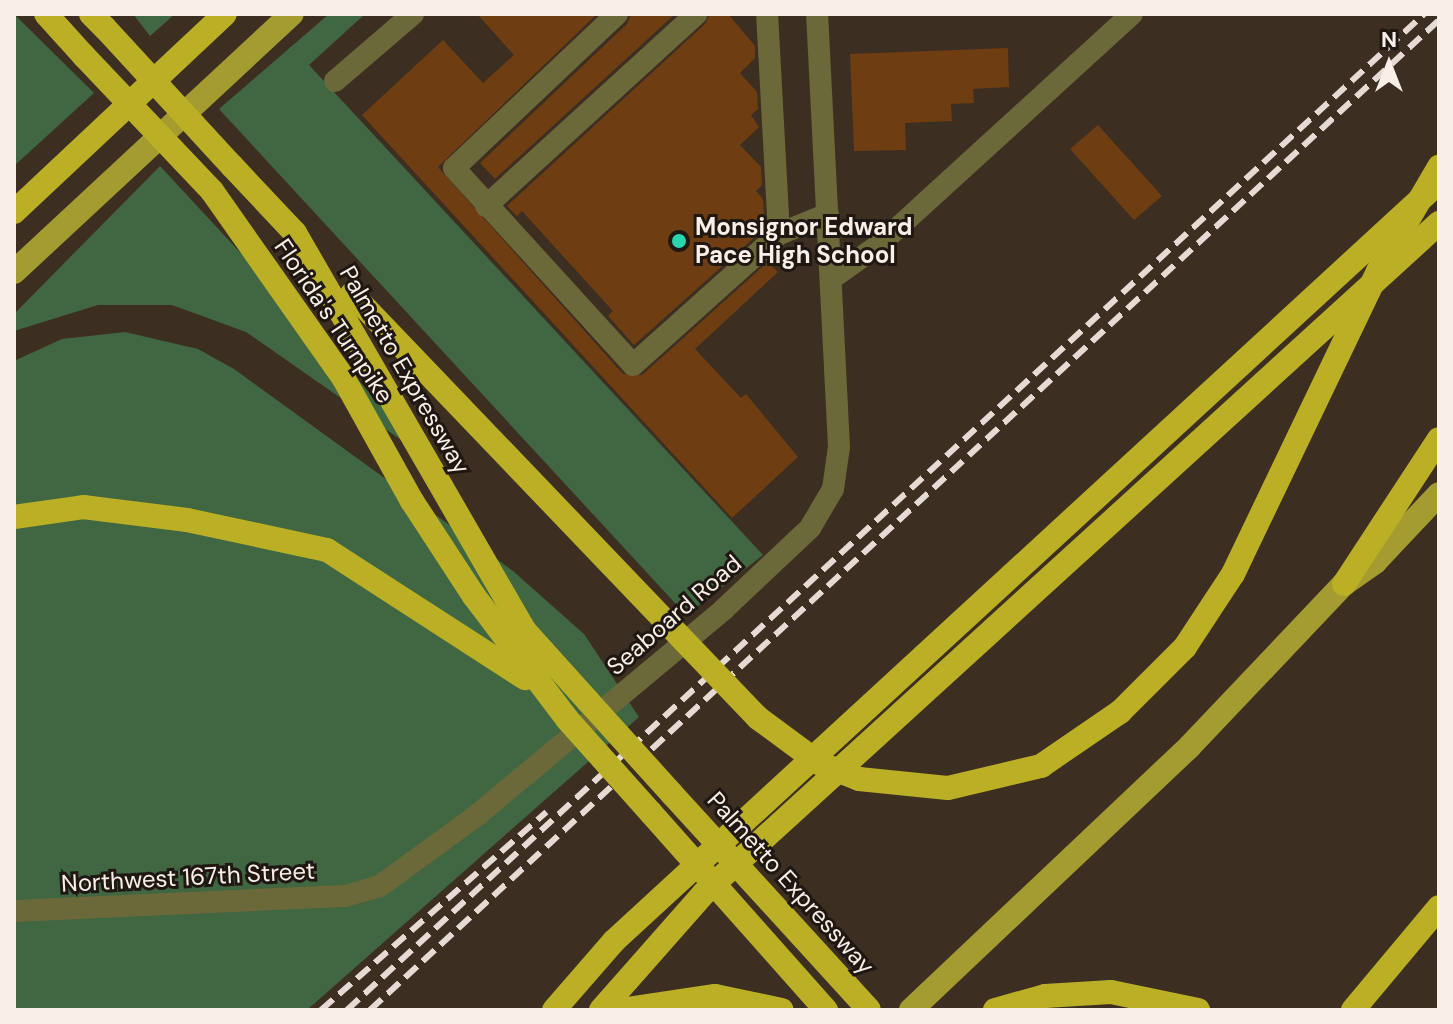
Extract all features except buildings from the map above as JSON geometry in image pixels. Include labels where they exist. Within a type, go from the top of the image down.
[{"type":"highway","name":"Florida's Turnpike","points":[[46,14],[212,191],[344,379],[412,501],[538,687]]},
{"type":"highway","points":[[14,212],[224,16]]},
{"type":"highway","name":"Palmetto Expressway","points":[[98,21],[295,233],[525,631],[869,1010]]},
{"type":"highway","points":[[295,233],[758,718],[819,763],[859,779],[948,788],[1041,766],[1120,712],[1185,647],[1233,574],[1371,284],[1439,167]]},
{"type":"highway","points":[[554,1010],[614,941],[1439,182]]},
{"type":"highway","points":[[601,1010],[704,893],[1439,223]]},
{"type":"highway","points":[[1344,584],[1439,439]]},
{"type":"highway","points":[[14,517],[83,507],[187,520],[327,550],[538,687],[824,1008]]},
{"type":"highway","points":[[1353,1010],[1439,907]]},
{"type":"highway","points":[[995,1010],[1045,996],[1111,992],[1154,997],[1198,1010]]},
{"type":"highway","points":[[620,1010],[715,996],[782,1010]]},
{"type":"main road","points":[[14,272],[292,14]]},
{"type":"main road","points":[[911,1010],[1201,736],[1344,584],[1375,562],[1439,494]]},
{"type":"street","points":[[335,81],[413,14]]},
{"type":"street","points":[[617,14],[455,165],[454,171],[633,365],[779,234],[828,214]]},
{"type":"street","points":[[486,206],[696,14]]},
{"type":"street","points":[[767,14],[779,234]]},
{"type":"street","name":"Seaboard Road","points":[[364,892],[409,868],[476,816],[723,610],[825,510],[839,447],[817,14]]},
{"type":"street","points":[[831,279],[880,244],[1132,14]]},
{"type":"street","name":"Northwest 167th Street","points":[[14,911],[364,892]]},
{"type":"green space","points":[[14,14],[94,93],[14,166]]},
{"type":"green space","points":[[133,14],[175,14],[150,36]]},
{"type":"green space","points":[[329,14],[365,14],[309,65],[763,555],[686,615],[219,109]]},
{"type":"green space","points":[[160,166],[437,465],[246,332],[172,305],[98,305],[14,331],[14,314]]},
{"type":"green space","points":[[125,332],[198,349],[234,369],[513,571],[584,634],[639,717],[307,1010],[14,1010],[14,361],[62,339]]},
{"type":"railway","points":[[347,1010],[1424,14]]},
{"type":"railway","points":[[370,1010],[1439,20]]},
{"type":"railway","points":[[321,1010],[546,812]]},
{"type":"place","name":"Monsignor Edward Pace High School","points":[[679,241]]}]
